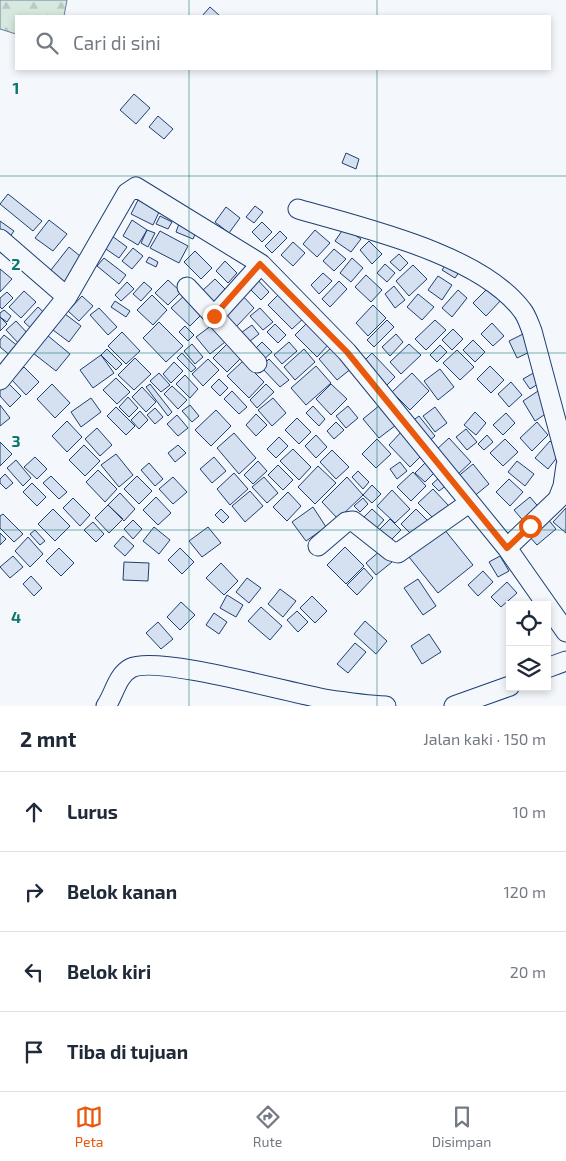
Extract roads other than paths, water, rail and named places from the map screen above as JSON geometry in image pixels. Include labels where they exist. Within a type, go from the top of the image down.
[{"type":"street","points":[[0,380],[67,297],[127,193],[136,187],[260,264],[347,352],[507,548],[544,601]]},
{"type":"street","points":[[298,209],[412,242],[474,272],[498,286],[513,299],[524,312],[532,331],[566,458]]},
{"type":"street","points":[[0,239],[67,297]]},
{"type":"street","points":[[214,316],[260,264]]},
{"type":"street","points":[[187,287],[257,363]]},
{"type":"street","points":[[507,548],[558,499],[563,486],[566,465]]},
{"type":"street","points":[[318,546],[346,522],[353,521],[391,551],[398,553],[469,503]]},
{"type":"street","points":[[551,611],[566,632]]},
{"type":"street","points":[[551,667],[566,661]]},
{"type":"street","points":[[106,706],[127,670],[136,666],[171,668],[253,682],[325,699],[386,706]]},
{"type":"street","points":[[454,706],[506,687]]}]
